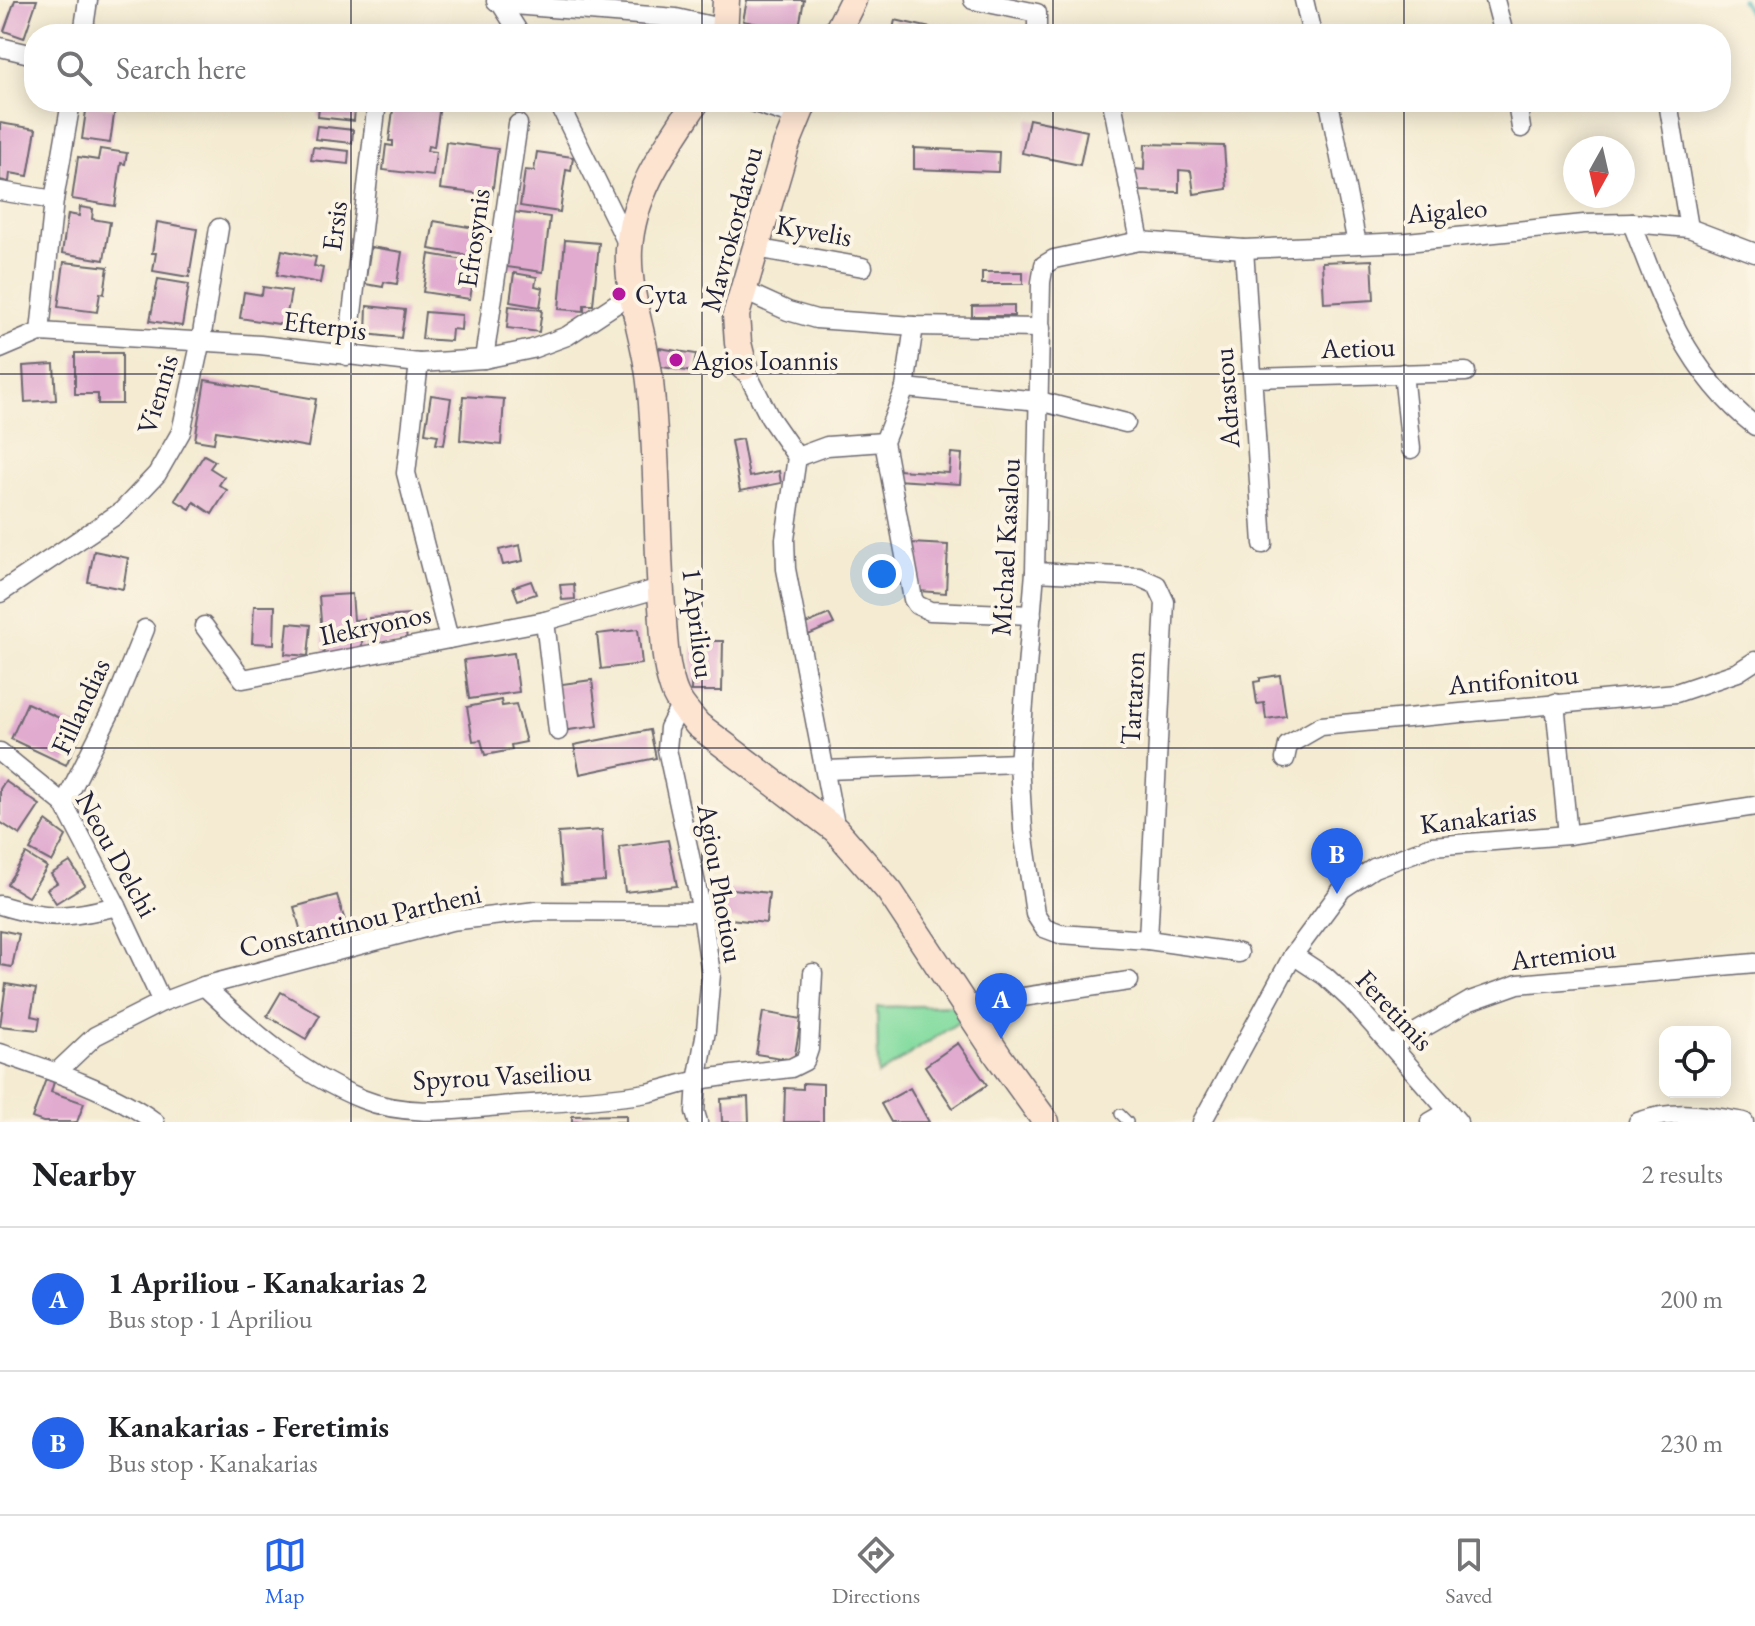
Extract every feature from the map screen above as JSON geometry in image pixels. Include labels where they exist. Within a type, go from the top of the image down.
[{"type":"main road","points":[[724,24],[726,0]]},
{"type":"main road","points":[[841,24],[853,0]]},
{"type":"main road","name":"1 Apriliou","points":[[689,112],[662,153],[644,188],[629,249],[631,294],[650,379],[660,588],[666,657],[672,686],[681,704],[698,725],[836,830],[890,892],[964,1006],[1046,1122]]},
{"type":"main road","name":"Mavrokordatou","points":[[744,367],[736,315],[799,112]]},
{"type":"street","points":[[84,24],[88,0]]},
{"type":"street","points":[[973,0],[1036,6]]},
{"type":"street","points":[[1304,0],[1310,24]]},
{"type":"street","points":[[1495,0],[1501,24]]},
{"type":"street","points":[[497,2],[676,18],[698,24]]},
{"type":"street","points":[[497,2],[513,24]]},
{"type":"street","points":[[0,47],[24,53]]},
{"type":"street","points":[[40,332],[54,200],[69,112]]},
{"type":"street","name":"Ersis","points":[[347,356],[376,112]]},
{"type":"street","points":[[563,112],[629,249]]},
{"type":"street","points":[[1114,112],[1140,241]]},
{"type":"street","points":[[1331,112],[1357,244]]},
{"type":"street","points":[[1519,112],[1521,128]]},
{"type":"street","points":[[1670,112],[1689,228]]},
{"type":"street","name":"Efrosynis","points":[[484,359],[518,124]]},
{"type":"street","points":[[0,191],[54,200]]},
{"type":"street","points":[[1632,223],[1656,290],[1681,338],[1728,404],[1755,426]]},
{"type":"street","name":"Aigaleo","points":[[1140,241],[1244,249],[1407,242],[1584,224],[1632,223],[1689,228],[1755,253]]},
{"type":"street","name":"Viennis","points":[[0,593],[122,511],[157,474],[181,432],[201,340],[219,228]]},
{"type":"street","name":"Michael Kasalou","points":[[1140,241],[1054,259],[1041,271],[1035,572],[1019,763],[1023,830],[1035,914],[1044,928],[1060,934],[1148,940]]},
{"type":"street","name":"Kyvelis","points":[[755,248],[863,267]]},
{"type":"street","name":"Adrastou","points":[[1244,249],[1263,544]]},
{"type":"street","points":[[742,290],[788,311],[816,319],[914,326],[1041,328]]},
{"type":"street","name":"Efterpis","points":[[0,349],[40,332],[201,340],[419,363],[484,359],[532,349],[567,336],[631,294]]},
{"type":"street","points":[[914,326],[905,388],[884,442],[913,599],[917,605],[930,611],[1032,615]]},
{"type":"street","name":"Ilekryonos","points":[[204,626],[243,679],[449,639],[406,473],[419,363]]},
{"type":"street","name":"Mavrokordatou","points":[[744,367],[770,418],[797,457]]},
{"type":"street","name":"Aetiou","points":[[1253,378],[1466,372]]},
{"type":"street","points":[[1403,373],[1411,449]]},
{"type":"street","points":[[905,388],[1039,401],[1126,423]]},
{"type":"street","points":[[836,830],[786,569],[785,539],[797,457],[827,446],[884,442]]},
{"type":"street","name":"Tartaron","points":[[1035,572],[1139,577],[1157,585],[1165,602],[1148,940]]},
{"type":"street","points":[[449,639],[545,621],[660,588]]},
{"type":"street","points":[[545,621],[558,731]]},
{"type":"street","name":"Fillandias","points":[[64,804],[115,703],[145,629]]},
{"type":"street","name":"Antifonitou","points":[[1285,759],[1288,745],[1321,726],[1676,693],[1738,672],[1755,661]]},
{"type":"street","points":[[1555,703],[1568,835]]},
{"type":"street","name":"Agiou Photiou","points":[[681,704],[669,728],[667,749],[702,912],[711,974],[706,1031],[697,1081],[695,1112],[698,1122]]},
{"type":"street","name":"Neou Delchi","points":[[0,752],[64,804],[162,1002]]},
{"type":"street","points":[[826,770],[1019,763]]},
{"type":"street","name":"Kanakarias","points":[[1202,1122],[1293,955],[1342,889],[1374,868],[1432,846],[1568,835],[1755,806]]},
{"type":"street","points":[[0,905],[34,916],[75,917],[117,906]]},
{"type":"street","name":"Constantinou Partheni","points":[[57,1072],[95,1036],[162,1002],[204,986],[451,921],[536,911],[702,912]]},
{"type":"street","points":[[1148,940],[1239,953]]},
{"type":"street","name":"Feretimis","points":[[1293,955],[1325,976],[1352,1001],[1454,1116]]},
{"type":"street","name":"Artemiou","points":[[1392,1046],[1470,1001],[1518,984],[1755,963]]},
{"type":"street","name":"Spyrou Vaseiliou","points":[[204,986],[286,1058],[363,1100],[395,1109],[437,1111],[606,1098],[791,1068],[805,1061],[809,1049],[813,973]]},
{"type":"street","points":[[964,1006],[1129,981]]},
{"type":"street","points":[[0,1053],[57,1072],[142,1112],[155,1122]]},
{"type":"street","points":[[1638,1122],[1662,1114],[1709,1115],[1744,1122]]},
{"type":"street","points":[[1430,1122],[1454,1116]]},
{"type":"lane","points":[[1120,1114],[1128,1122]]},
{"type":"green space","points":[[959,1005],[965,1018],[878,1075],[877,1007]]},
{"type":"building","points":[[15,0],[37,0],[29,24],[24,24],[24,38],[4,31]]},
{"type":"building","points":[[747,0],[804,0],[800,24],[743,21]]},
{"type":"building","points":[[86,112],[114,112],[110,143],[82,139]]},
{"type":"building","points":[[318,112],[355,112],[354,121],[318,117]]},
{"type":"building","points":[[393,112],[439,112],[434,147],[428,146],[427,151],[436,152],[433,176],[383,170],[386,145],[393,146],[393,141],[389,141]]},
{"type":"building","points":[[1029,119],[1087,131],[1080,165],[1022,153]]},
{"type":"building","points":[[0,123],[36,129],[28,176],[10,173],[9,182],[0,180]]},
{"type":"building","points":[[317,126],[353,130],[352,143],[315,139]]},
{"type":"building","points":[[446,142],[498,149],[492,195],[440,189]]},
{"type":"building","points":[[1145,144],[1224,146],[1227,189],[1194,194],[1191,171],[1179,170],[1179,192],[1135,191],[1135,169],[1144,170]]},
{"type":"building","points":[[313,147],[349,151],[348,164],[311,160]]},
{"type":"building","points":[[914,148],[999,152],[998,172],[914,169]]},
{"type":"building","points":[[100,149],[127,153],[125,164],[121,163],[115,206],[72,199],[78,157],[98,160]]},
{"type":"building","points":[[537,152],[573,157],[571,171],[566,170],[560,212],[520,206],[525,170],[534,171]]},
{"type":"building","points":[[80,207],[93,209],[92,219],[110,222],[104,260],[62,253],[68,214],[79,216]]},
{"type":"building","points":[[514,212],[550,217],[543,272],[507,267]]},
{"type":"building","points":[[434,221],[486,230],[484,243],[475,241],[472,256],[429,249]]},
{"type":"building","points":[[157,222],[197,229],[189,277],[153,271],[156,253],[152,253]]},
{"type":"building","points":[[565,240],[599,243],[593,305],[584,305],[584,311],[559,309]]},
{"type":"building","points":[[371,247],[402,252],[397,284],[384,282],[383,287],[365,284]]},
{"type":"building","points":[[282,250],[316,257],[314,266],[323,268],[320,283],[277,275]]},
{"type":"building","points":[[429,254],[476,262],[470,299],[423,292]]},
{"type":"building","points":[[1372,260],[1374,300],[1324,303],[1322,262]]},
{"type":"building","points":[[64,262],[108,267],[104,294],[100,293],[97,312],[58,307]]},
{"type":"building","points":[[982,272],[1023,272],[1023,284],[982,284]]},
{"type":"building","points":[[514,273],[537,277],[535,286],[543,288],[540,307],[510,302]]},
{"type":"building","points":[[158,279],[189,284],[182,326],[150,321]]},
{"type":"building","points":[[263,287],[291,291],[285,325],[240,318],[244,292],[262,295]]},
{"type":"building","points":[[1014,305],[1014,316],[972,316],[972,306]]},
{"type":"building","points":[[367,306],[405,310],[401,338],[366,334]]},
{"type":"building","points":[[509,306],[542,310],[539,332],[507,328]]},
{"type":"building","points":[[425,312],[462,315],[461,330],[452,329],[451,341],[422,339]]},
{"type":"building","name":"Agios Ioannis","points":[[659,348],[696,354],[693,372],[656,366]]},
{"type":"building","points":[[75,353],[122,353],[122,404],[98,404],[98,394],[75,394]]},
{"type":"building","points":[[54,364],[56,400],[25,402],[23,366]]},
{"type":"building","points":[[205,380],[316,399],[308,447],[216,431],[214,443],[195,440]]},
{"type":"building","points":[[431,395],[451,398],[444,445],[436,444],[438,435],[425,433]]},
{"type":"building","points":[[463,396],[504,399],[501,445],[460,440]]},
{"type":"building","points":[[742,439],[749,477],[779,471],[781,483],[740,491],[731,441]]},
{"type":"building","points":[[951,453],[962,454],[960,484],[896,480],[897,470],[949,473]]},
{"type":"building","points":[[204,455],[215,461],[210,468],[224,477],[219,485],[227,490],[212,514],[194,502],[190,509],[175,500]]},
{"type":"building","points":[[910,543],[948,545],[946,593],[919,591]]},
{"type":"building","points":[[520,545],[523,561],[503,565],[499,550]]},
{"type":"building","points":[[94,551],[128,558],[123,589],[88,582]]},
{"type":"building","points":[[531,581],[536,594],[518,600],[513,587]]},
{"type":"building","points":[[574,584],[575,599],[562,600],[560,585]]},
{"type":"building","points":[[352,594],[354,620],[364,619],[365,632],[361,632],[363,656],[324,658],[319,596]]},
{"type":"building","points":[[254,606],[275,606],[274,644],[252,643]]},
{"type":"building","points":[[829,614],[834,624],[806,636],[801,626]]},
{"type":"building","points":[[410,615],[411,629],[406,629],[407,644],[371,647],[369,618]]},
{"type":"building","points":[[288,623],[311,625],[308,656],[285,654]]},
{"type":"building","points":[[638,629],[642,664],[601,669],[597,634]]},
{"type":"building","points":[[692,641],[723,641],[722,691],[691,691]]},
{"type":"building","points":[[514,653],[519,692],[469,699],[464,660]]},
{"type":"building","points":[[1280,675],[1286,716],[1266,719],[1264,703],[1257,704],[1254,682]]},
{"type":"building","points":[[592,680],[598,726],[561,731],[555,685]]},
{"type":"building","points":[[501,700],[502,706],[516,704],[526,742],[511,745],[512,750],[485,755],[481,740],[473,741],[467,707]]},
{"type":"building","points":[[27,703],[83,729],[66,765],[11,739]]},
{"type":"building","points":[[650,730],[656,758],[580,774],[574,745]]},
{"type":"building","points":[[5,781],[40,805],[20,835],[0,822],[0,789]]},
{"type":"building","points":[[46,821],[66,836],[52,862],[30,850]]},
{"type":"building","points":[[602,830],[605,881],[562,884],[558,833]]},
{"type":"building","points":[[668,840],[677,886],[625,892],[619,847]]},
{"type":"building","points":[[26,854],[47,867],[28,897],[7,884]]},
{"type":"building","points":[[70,862],[85,885],[56,903],[47,889],[57,883],[51,874]]},
{"type":"building","points":[[724,888],[769,893],[766,923],[721,918]]},
{"type":"building","points":[[337,895],[349,934],[334,938],[332,930],[303,939],[294,907]]},
{"type":"building","points":[[0,930],[19,934],[12,967],[0,965]]},
{"type":"building","points":[[6,984],[36,989],[31,1016],[40,1018],[38,1030],[0,1026]]},
{"type":"building","points":[[281,992],[320,1015],[306,1039],[267,1016]]},
{"type":"building","points":[[763,1012],[801,1019],[794,1060],[756,1054]]},
{"type":"building","points":[[958,1043],[987,1085],[953,1108],[925,1066]]},
{"type":"building","points":[[46,1079],[54,1082],[51,1092],[84,1103],[77,1122],[43,1122],[32,1118]]},
{"type":"building","points":[[803,1083],[823,1084],[823,1122],[784,1122],[785,1088],[803,1089]]},
{"type":"building","points":[[910,1088],[929,1122],[891,1122],[881,1104]]},
{"type":"building","points":[[748,1097],[749,1122],[722,1122],[721,1099]]},
{"type":"building","points":[[626,1115],[626,1122],[572,1122],[572,1116]]},
{"type":"waterway","points":[[1742,0],[1755,23]]},
{"type":"place","name":"Cyta","points":[[619,294]]},
{"type":"place","name":"Agios Ioannis","points":[[676,360]]},
{"type":"place","name":"Kanakarias - Feretimis","points":[[1337,894]]},
{"type":"place","name":"1 Apriliou - Kanakarias 2","points":[[1001,1039]]}]
